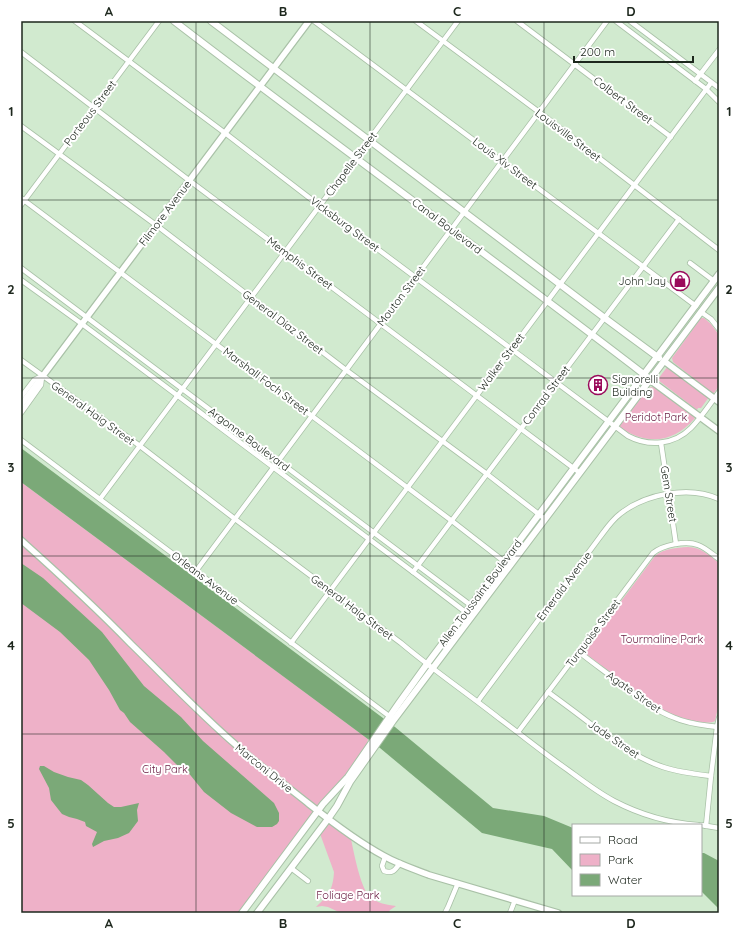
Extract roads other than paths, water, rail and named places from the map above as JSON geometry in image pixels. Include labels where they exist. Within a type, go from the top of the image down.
[{"type":"main road","name":"Canal Boulevard","points":[[174,21],[650,380]]},
{"type":"main road","name":"Canal Boulevard","points":[[211,21],[604,318],[664,361]]},
{"type":"main road","name":"Allen Toussaint Boulevard","points":[[257,913],[337,806],[350,782],[403,697],[717,277]]},
{"type":"main road","name":"Allen Toussaint Boulevard","points":[[390,719],[409,701],[719,288]]},
{"type":"main road","points":[[678,329],[684,334]]},
{"type":"main road","points":[[629,394],[635,399]]},
{"type":"main road","points":[[591,446],[597,451]]},
{"type":"main road","points":[[403,697],[409,701]]},
{"type":"main road","name":"Allen Toussaint Boulevard","points":[[242,913],[318,811],[372,747]]},
{"type":"main road","points":[[296,840],[306,847]]},
{"type":"street","name":"Vicksburg Street","points":[[75,21],[624,434],[636,440],[648,443],[661,443]]},
{"type":"street","name":"Porteous Street","points":[[21,205],[23,199],[59,154],[159,21]]},
{"type":"street","name":"Filmore Avenue","points":[[21,405],[310,21]]},
{"type":"street","name":"Louis Xiv Street","points":[[314,21],[696,306]]},
{"type":"street","name":"Louisville Street","points":[[416,21],[539,112],[719,250]]},
{"type":"street","name":"Chapelle Street","points":[[100,499],[458,21]]},
{"type":"street","name":"Colbert Street","points":[[517,21],[671,137]]},
{"type":"street","name":"Mouton Street","points":[[196,571],[607,21]]},
{"type":"street","points":[[616,21],[706,89],[719,102]]},
{"type":"street","points":[[629,31],[634,22],[719,88]]},
{"type":"street","points":[[695,81],[719,50]]},
{"type":"street","name":"Memphis Street","points":[[21,52],[190,181],[580,473]]},
{"type":"street","name":"Walker Street","points":[[291,643],[711,83]]},
{"type":"street","name":"General Diaz Street","points":[[21,126],[156,225],[545,519]]},
{"type":"street","name":"Marshall Foch Street","points":[[23,199],[408,487],[510,566]]},
{"type":"street","name":"Conrad Street","points":[[413,572],[679,219]]},
{"type":"street","points":[[690,263],[717,277]]},
{"type":"street","name":"Argonne Boulevard","points":[[21,268],[476,610]]},
{"type":"street","name":"Argonne Boulevard","points":[[21,280],[273,467],[471,617]]},
{"type":"street","points":[[701,312],[711,319],[719,329]]},
{"type":"street","name":"General Haig Street","points":[[21,360],[140,446],[584,782],[614,801],[654,817],[691,824]]},
{"type":"street","name":"Canal Boulevard","points":[[664,361],[716,400]]},
{"type":"street","points":[[21,397],[34,380],[42,376]]},
{"type":"street","points":[[21,413],[41,385],[42,376]]},
{"type":"street","name":"Canal Boulevard","points":[[650,380],[719,431]]},
{"type":"street","points":[[661,443],[681,436],[691,428],[716,400],[719,392]]},
{"type":"street","name":"Orleans Avenue","points":[[21,440],[390,719]]},
{"type":"street","name":"Gem Street","points":[[661,443],[676,544]]},
{"type":"street","name":"Emerald Avenue","points":[[478,702],[619,515],[636,503],[669,494],[688,492],[704,494],[719,499]]},
{"type":"street","name":"Marconi Drive","points":[[21,540],[62,577],[235,744],[283,784],[362,843],[385,857],[429,874],[558,913]]},
{"type":"street","name":"Turquoise Street","points":[[518,732],[653,553],[666,546],[693,543],[699,545],[719,559]]},
{"type":"street","name":"Agate Street","points":[[579,652],[642,700],[666,714],[686,722],[717,726]]},
{"type":"street","name":"Jade Street","points":[[548,692],[615,742],[639,756],[672,770],[711,776]]},
{"type":"street","points":[[719,718],[704,826],[719,828]]},
{"type":"street","points":[[385,857],[382,866],[384,871],[389,873],[394,872],[400,863]]},
{"type":"street","points":[[290,868],[308,881]]},
{"type":"street","points":[[445,913],[458,883]]},
{"type":"street","points":[[510,913],[515,900]]},
{"type":"water","points":[[21,448],[395,727],[493,808],[544,816],[572,828],[572,870],[552,849],[482,833],[380,748],[21,482]]},
{"type":"water","points":[[21,563],[43,578],[102,632],[144,686],[181,717],[203,741],[274,803],[279,813],[279,821],[277,824],[272,827],[257,827],[231,813],[204,792],[187,771],[178,766],[130,722],[120,710],[89,660],[60,632],[21,603]]},
{"type":"water","points":[[40,766],[44,766],[54,772],[68,777],[81,780],[114,807],[139,803],[137,810],[138,821],[129,833],[118,838],[104,841],[93,847],[92,844],[97,832],[86,826],[85,822],[62,814],[51,800],[49,788],[39,769]]},
{"type":"water","points":[[702,853],[719,861],[719,909],[702,892]]},
{"type":"place","name":"John Jay","points":[[680,281]]},
{"type":"place","name":"Signorelli Building","points":[[598,385]]},
{"type":"park label","name":"Peridot Park","points":[[656,417]]},
{"type":"park label","name":"Tourmaline Park","points":[[662,639]]},
{"type":"park label","name":"City Park","points":[[165,769]]},
{"type":"park label","name":"Foliage Park","points":[[348,895]]}]
